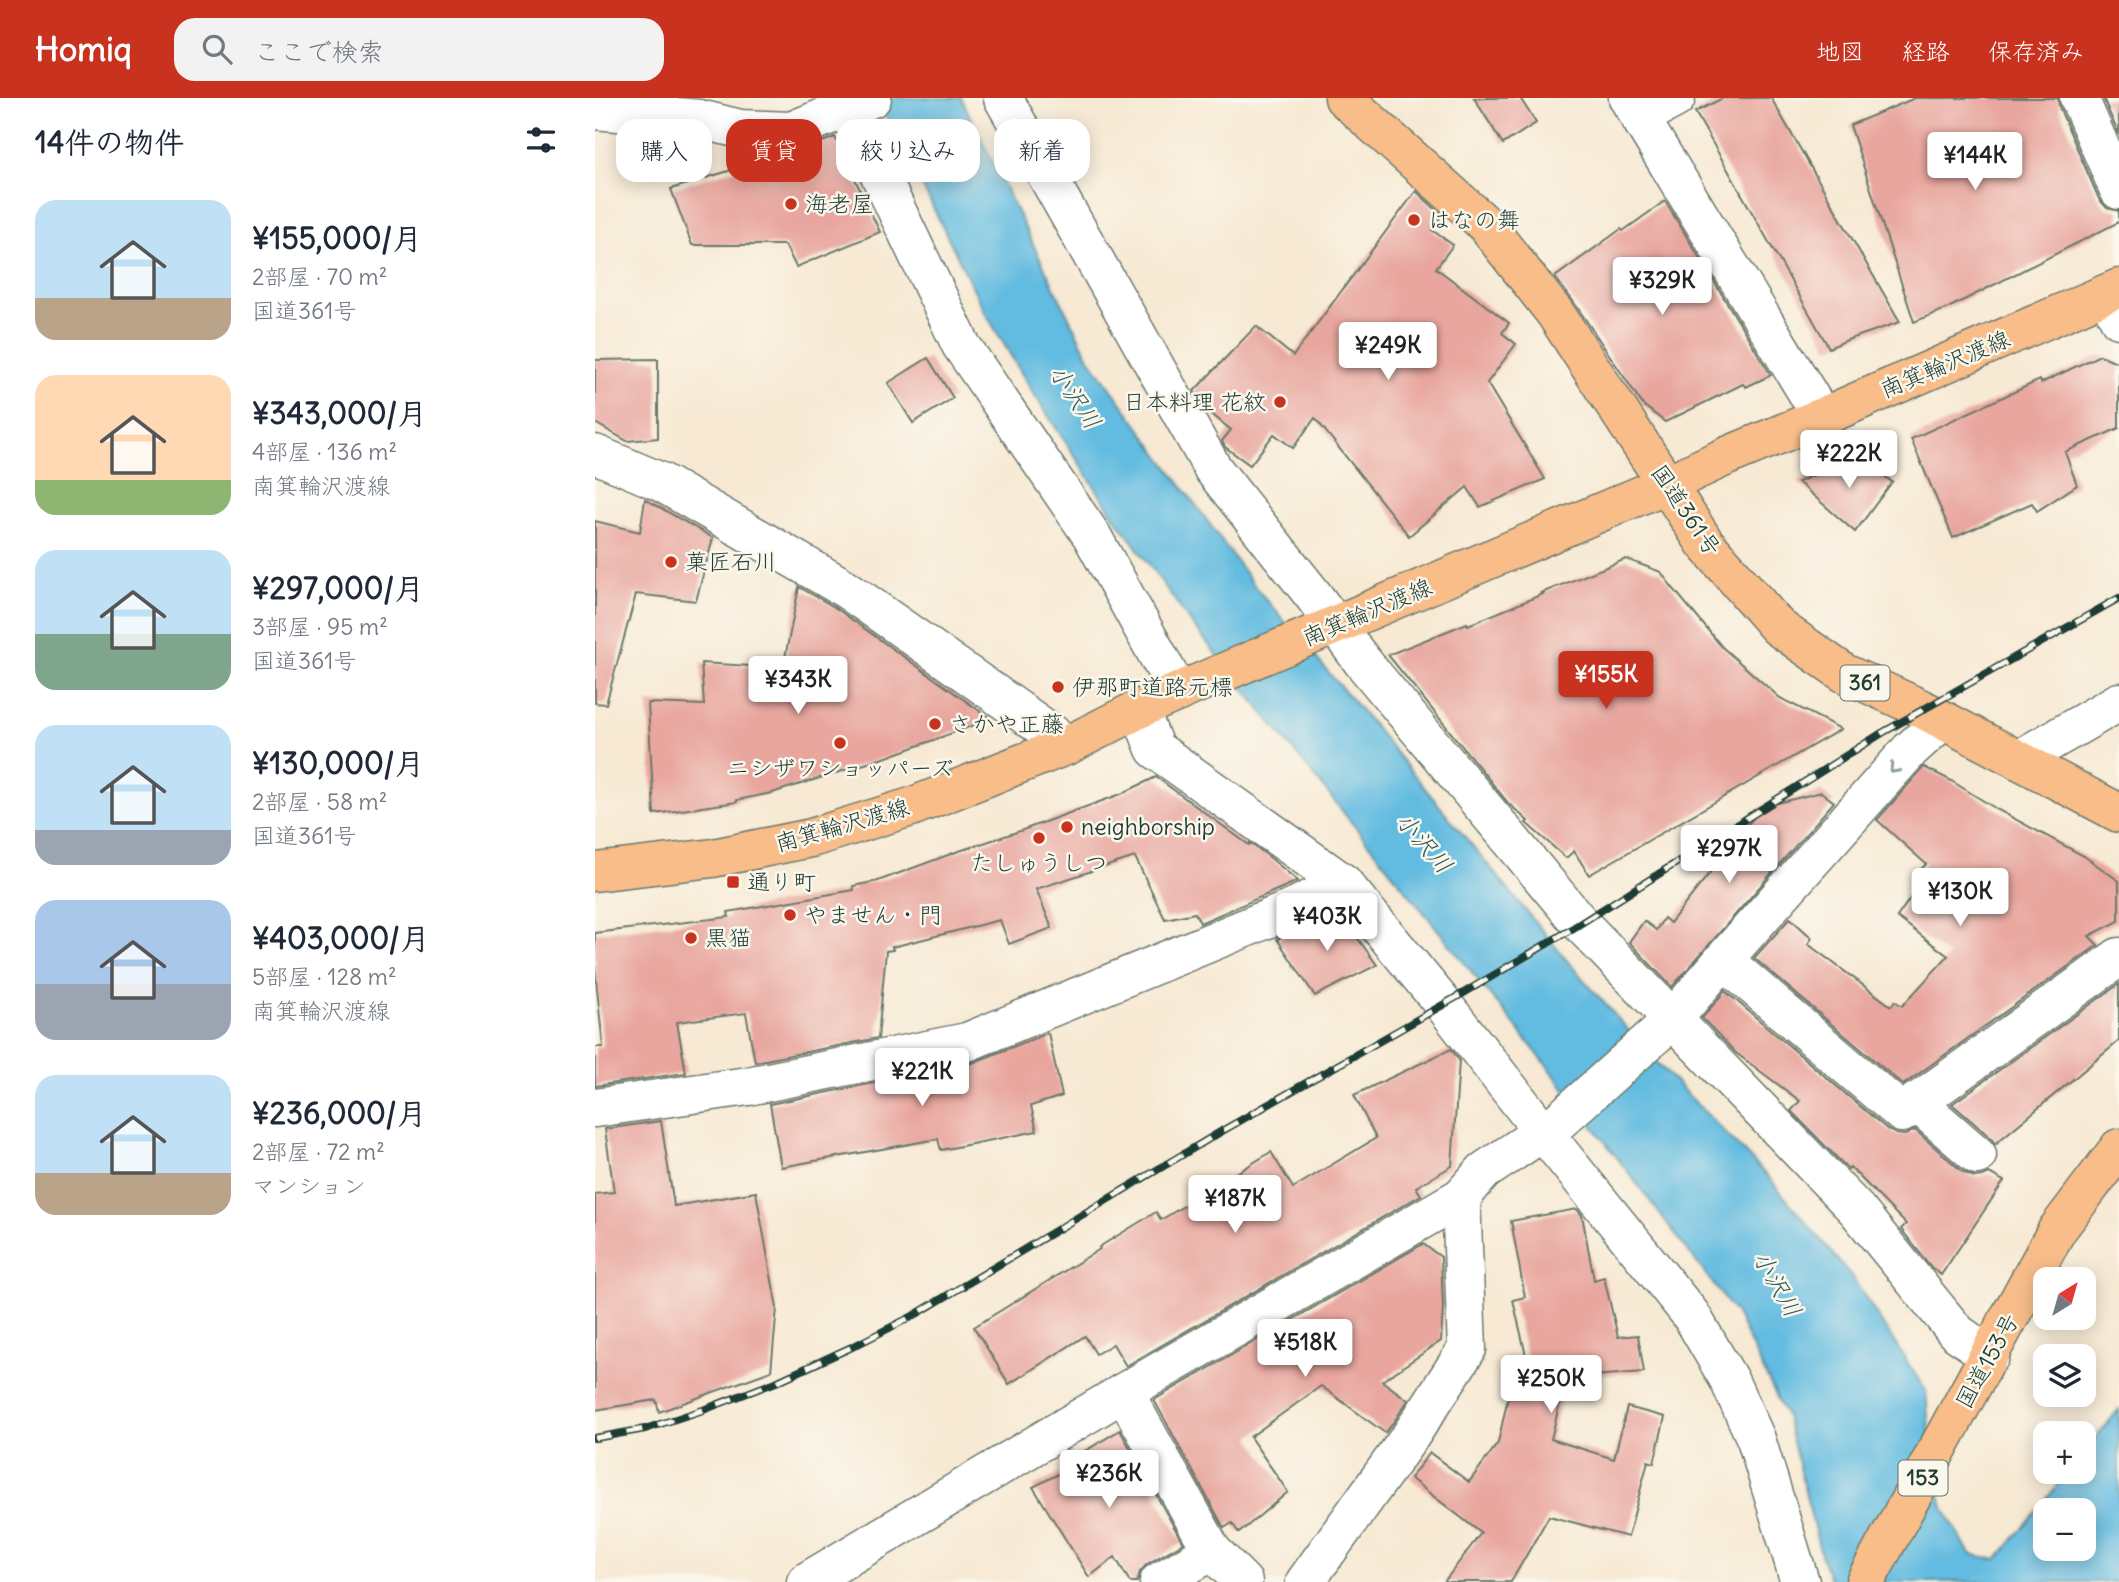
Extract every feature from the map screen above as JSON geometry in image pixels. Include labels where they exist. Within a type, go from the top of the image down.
[{"type":"main road","name":"国道361号","points":[[1344,98],[1485,225],[1555,313],[1705,543],[1777,627],[1844,673],[2119,813]]},
{"type":"main road","name":"南箕輪沢渡線","points":[[595,872],[713,858],[811,838],[911,807],[1068,744],[1139,709],[1668,484],[1727,456],[2115,301]]},
{"type":"main road","name":"国道153号","points":[[1865,1582],[2057,1230],[2119,1147]]},
{"type":"street","points":[[1003,98],[1213,469],[1313,595],[1326,630],[1668,1024],[1857,1210],[1985,1364]]},
{"type":"street","points":[[1675,98],[1634,108],[1822,417]]},
{"type":"street","points":[[2079,98],[2119,190]]},
{"type":"street","points":[[595,110],[699,119],[740,129],[790,131],[856,102],[961,345],[1193,686]]},
{"type":"street","points":[[595,454],[661,482],[846,589],[1068,744]]},
{"type":"street","points":[[2018,760],[2119,702]]},
{"type":"street","points":[[1139,709],[1155,749],[1343,883],[1550,1127],[1691,1315],[1729,1380],[1756,1439],[1800,1582]]},
{"type":"street","points":[[806,1582],[1124,1392],[1461,1197],[1485,1171],[1550,1127],[1668,1024],[1911,749],[1942,721]]},
{"type":"street","points":[[595,1108],[748,1086],[967,1042],[1289,910],[1343,883]]},
{"type":"street","points":[[1723,960],[1902,1113],[2119,957]]},
{"type":"street","points":[[1916,1102],[1977,1155]]},
{"type":"street","points":[[1305,1582],[1411,1435],[1467,1349],[1461,1197]]},
{"type":"street","points":[[1124,1392],[1212,1551],[1243,1582]]},
{"type":"street","points":[[1159,1582],[1212,1551]]},
{"type":"water","points":[[875,98],[961,98],[971,119],[887,119]]},
{"type":"water","name":"小沢川","points":[[980,137],[994,165],[994,182],[1002,182],[1089,358],[1256,588],[1569,963],[1659,1065],[1768,1177],[1852,1277],[1926,1391],[1929,1428],[1942,1505],[1970,1554],[1997,1560],[2033,1515],[2033,1561],[2096,1561],[2096,1498],[2047,1498],[2058,1484],[2096,1484],[2096,1437],[2119,1409],[2119,1582],[1831,1582],[1821,1555],[1786,1416],[1736,1314],[1545,1063],[1191,623],[1112,513],[1032,391],[986,314],[920,182],[980,182]]},
{"type":"building","points":[[1474,98],[1520,98],[1536,123],[1503,144]]},
{"type":"building","points":[[1723,98],[1771,98],[1900,322],[1829,348],[1695,112]]},
{"type":"building","points":[[1915,98],[2058,98],[2059,107],[2099,199],[2107,208],[2119,211],[2119,222],[1948,308],[1914,322],[1850,125]]},
{"type":"building","points":[[2103,98],[2119,98],[2119,135]]},
{"type":"building","points":[[835,137],[836,182],[856,182],[880,232],[796,267],[785,245],[692,245],[671,189],[693,182],[712,182],[712,176],[726,172],[726,182],[822,182],[822,142]]},
{"type":"building","points":[[1416,191],[1442,215],[1432,230],[1453,245],[1436,268],[1509,323],[1502,333],[1516,344],[1487,383],[1545,479],[1480,507],[1467,487],[1409,536],[1315,418],[1293,448],[1274,434],[1250,465],[1225,447],[1222,441],[1231,430],[1203,407],[1194,391],[1256,326],[1293,356]]},
{"type":"building","points":[[1665,201],[1771,375],[1746,387],[1743,384],[1665,422],[1643,405],[1555,277]]},
{"type":"building","points":[[2100,355],[2119,363],[2119,428],[2065,452],[2077,485],[2037,511],[2032,503],[1953,538],[1911,439]]},
{"type":"building","points":[[928,358],[953,398],[913,423],[888,383]]},
{"type":"building","points":[[658,359],[658,438],[627,441],[595,423],[595,360]]},
{"type":"building","points":[[1857,456],[1892,482],[1855,532],[1798,482]]},
{"type":"building","points":[[645,499],[713,538],[696,601],[636,594],[606,704],[595,703],[595,521],[640,532]]},
{"type":"building","points":[[1626,559],[1661,572],[1722,647],[1780,698],[1841,729],[1589,875],[1574,851],[1566,858],[1526,823],[1528,821],[1508,803],[1388,655],[1467,623],[1468,625]]},
{"type":"building","points":[[799,587],[834,607],[991,719],[887,757],[772,793],[737,802],[654,814],[648,703],[704,705],[701,663],[783,668]]},
{"type":"building","points":[[1924,767],[2084,856],[2119,881],[2119,921],[2089,936],[2098,945],[1903,1085],[1754,958],[1790,918],[1812,938],[1808,944],[1891,1006],[1895,1001],[1902,1006],[1948,956],[1897,917],[1925,877],[1919,872],[1926,864],[1877,820]]},
{"type":"building","points":[[1156,777],[1268,856],[1298,881],[1200,923],[1195,913],[1165,919],[1135,857],[1036,889],[1052,928],[1009,944],[1000,920],[892,947],[893,950],[886,951],[878,1038],[755,1062],[746,1013],[677,1022],[686,1073],[595,1086],[595,1047],[603,1047],[595,969],[595,933],[729,917],[728,912],[854,890],[853,886],[878,881],[1020,831],[1121,794]]},
{"type":"building","points":[[1821,792],[1834,802],[1672,987],[1629,942],[1644,921],[1656,930],[1664,918],[1670,923],[1762,807]]},
{"type":"building","points":[[1337,910],[1377,965],[1315,996],[1277,939]]},
{"type":"building","points":[[2119,984],[2119,1041],[1995,1144],[1952,1104]]},
{"type":"building","points":[[1725,991],[1888,1130],[1905,1135],[1915,1130],[1963,1172],[1974,1177],[1989,1173],[2004,1181],[1941,1275],[1931,1267],[1901,1229],[1906,1224],[1791,1111],[1800,1101],[1736,1053],[1702,1018]]},
{"type":"building","points":[[1048,1033],[1062,1096],[1031,1106],[1037,1131],[941,1150],[938,1139],[781,1167],[770,1104],[972,1063]]},
{"type":"building","points":[[1451,1049],[1459,1060],[1452,1166],[1416,1187],[1421,1195],[1126,1366],[1113,1344],[1096,1354],[1085,1336],[1009,1384],[974,1327],[1156,1212],[1161,1220],[1271,1152],[1293,1188],[1376,1138],[1354,1095]]},
{"type":"building","points":[[661,1121],[674,1206],[756,1192],[777,1308],[771,1371],[659,1412],[656,1400],[595,1410],[595,1194],[614,1192],[605,1129]]},
{"type":"building","points":[[1577,1209],[1582,1215],[1594,1280],[1604,1277],[1618,1337],[1638,1335],[1644,1372],[1566,1378],[1551,1439],[1614,1459],[1627,1407],[1665,1417],[1654,1463],[1648,1461],[1628,1537],[1549,1516],[1511,1582],[1444,1582],[1481,1533],[1410,1478],[1430,1453],[1469,1482],[1498,1443],[1510,1388],[1535,1394],[1513,1300],[1525,1297],[1511,1221]]},
{"type":"building","points":[[1423,1244],[1441,1257],[1441,1341],[1382,1381],[1408,1400],[1393,1423],[1385,1433],[1321,1386],[1250,1437],[1288,1492],[1239,1533],[1232,1523],[1224,1528],[1154,1400]]},
{"type":"building","points":[[1120,1430],[1183,1543],[1147,1564],[1140,1572],[1137,1582],[1130,1582],[1115,1557],[1089,1577],[1033,1487],[1080,1463],[1077,1456]]},
{"type":"railway","points":[[595,1438],[645,1429],[776,1382],[913,1316],[1222,1131],[1570,930],[1882,733],[2119,598]]},
{"type":"place","name":"海老屋","points":[[791,204]]},
{"type":"place","name":"はなの舞","points":[[1414,220]]},
{"type":"place","name":"日本料理 花紋","points":[[1280,402]]},
{"type":"place","name":"菓匠石川","points":[[671,562]]},
{"type":"place","name":"伊那町道路元標","points":[[1058,687]]},
{"type":"place","name":"さかや正藤","points":[[935,724]]},
{"type":"place","name":"ニシザワショッパーズ","points":[[840,743]]},
{"type":"place","name":"neighborship","points":[[1067,827]]},
{"type":"place","name":"たしゅうしつ","points":[[1039,838]]},
{"type":"place","name":"通り町","points":[[733,882]]},
{"type":"place","name":"やません・門","points":[[790,915]]},
{"type":"place","name":"黒猫","points":[[691,938]]}]
